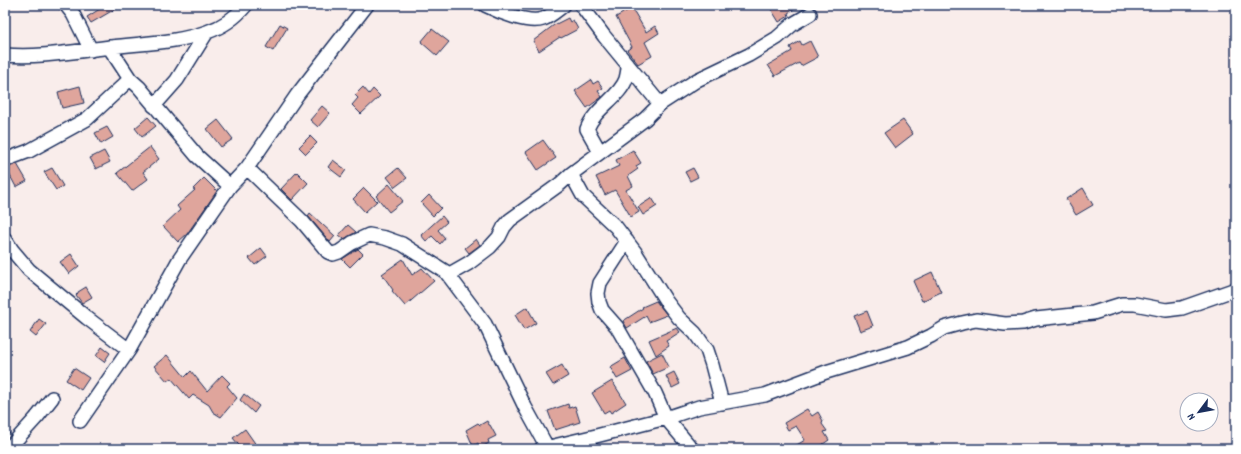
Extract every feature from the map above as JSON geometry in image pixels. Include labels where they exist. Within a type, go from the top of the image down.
[{"type":"street","points":[[66,5],[73,14],[91,50]]},
{"type":"street","points":[[5,55],[42,55],[179,40],[222,26],[241,11],[246,5]]},
{"type":"street","points":[[80,421],[129,350],[179,260],[230,186],[247,168],[297,95],[367,5]]},
{"type":"street","points":[[485,5],[516,17],[542,20],[564,5]]},
{"type":"street","points":[[581,5],[596,27],[660,104]]},
{"type":"street","points":[[448,275],[469,263],[490,247],[499,237],[504,227],[510,220],[645,119],[660,104],[697,80],[749,55],[810,14]]},
{"type":"street","points":[[154,106],[177,80],[207,32]]},
{"type":"street","points":[[109,47],[130,79],[139,87],[197,156],[230,186]]},
{"type":"street","points":[[600,152],[587,129],[590,121],[597,111],[621,88],[626,79],[628,66]]},
{"type":"street","points":[[5,160],[29,151],[87,119],[130,79]]},
{"type":"street","points":[[247,168],[302,221],[328,252],[333,254],[339,252],[352,243],[369,235],[385,238],[402,244],[448,275],[485,324],[544,448],[666,418],[699,407],[765,395],[826,372],[908,347],[944,328],[962,322],[976,320],[1005,324],[1023,323],[1036,319],[1093,313],[1122,304],[1135,304],[1166,310],[1182,308],[1236,289]]},
{"type":"street","points":[[571,174],[583,196],[616,227],[635,252],[666,301],[679,318],[695,333],[706,350],[712,365],[722,403]]},
{"type":"street","points":[[5,239],[29,270],[87,318],[129,350]]},
{"type":"street","points":[[627,241],[600,283],[598,293],[599,302],[602,310],[617,327],[655,393],[666,418],[692,449]]},
{"type":"street","points":[[8,449],[38,417],[52,398]]},
{"type":"building","points":[[106,5],[122,5],[91,23],[87,17]]},
{"type":"building","points":[[778,5],[801,5],[788,13],[789,16],[779,22],[771,9]]},
{"type":"building","points":[[632,8],[646,32],[655,26],[659,33],[645,42],[652,56],[638,64],[627,50],[632,47],[616,17]]},
{"type":"building","points":[[568,18],[570,22],[573,20],[578,29],[561,38],[560,37],[539,51],[533,41],[554,25]]},
{"type":"building","points":[[280,24],[287,28],[273,51],[266,47]]},
{"type":"building","points":[[432,29],[449,42],[437,56],[421,42]]},
{"type":"building","points":[[800,41],[802,45],[810,41],[818,57],[801,66],[799,63],[775,76],[768,65],[792,51],[790,47]]},
{"type":"building","points":[[591,80],[593,84],[598,81],[603,88],[598,91],[602,97],[587,108],[575,91]]},
{"type":"building","points":[[80,86],[84,103],[62,108],[58,92]]},
{"type":"building","points":[[363,87],[369,94],[373,89],[380,96],[361,114],[352,105],[358,98],[355,95]]},
{"type":"building","points":[[322,106],[330,113],[318,127],[310,120]]},
{"type":"building","points":[[148,117],[156,126],[142,137],[135,128]]},
{"type":"building","points":[[218,120],[233,139],[221,147],[207,129]]},
{"type":"building","points":[[903,120],[913,134],[895,148],[884,133]]},
{"type":"building","points":[[107,127],[113,137],[101,144],[95,133]]},
{"type":"building","points":[[310,136],[317,143],[306,154],[299,147]]},
{"type":"building","points":[[543,140],[556,158],[538,170],[526,152]]},
{"type":"building","points":[[150,147],[159,159],[143,172],[148,179],[132,191],[117,173]]},
{"type":"building","points":[[633,150],[641,163],[636,166],[638,169],[628,176],[633,186],[626,190],[639,212],[631,217],[615,190],[605,195],[596,177],[619,166],[616,160]]},
{"type":"building","points":[[104,151],[110,162],[96,169],[90,158]]},
{"type":"building","points":[[333,160],[346,170],[341,177],[328,167]]},
{"type":"building","points":[[17,164],[27,181],[16,187],[6,168]]},
{"type":"building","points":[[52,168],[63,186],[56,190],[44,172]]},
{"type":"building","points":[[398,168],[407,178],[395,187],[387,177]]},
{"type":"building","points":[[693,168],[698,177],[690,181],[685,172]]},
{"type":"building","points":[[297,172],[308,183],[292,200],[281,189]]},
{"type":"building","points":[[204,178],[217,191],[187,234],[178,242],[163,226],[180,210],[177,206],[195,190],[193,189]]},
{"type":"building","points":[[389,184],[403,201],[389,212],[376,196]]},
{"type":"building","points":[[364,188],[377,201],[365,212],[353,199]]},
{"type":"building","points":[[1083,188],[1093,205],[1076,215],[1066,199]]},
{"type":"building","points":[[429,195],[441,208],[433,216],[421,203]]},
{"type":"building","points":[[652,198],[657,206],[643,215],[638,207]]},
{"type":"building","points":[[310,213],[335,236],[330,242],[308,216]]},
{"type":"building","points":[[442,216],[447,222],[438,230],[445,238],[440,244],[432,236],[426,241],[421,235]]},
{"type":"building","points":[[348,225],[356,232],[344,239],[339,235]]},
{"type":"building","points":[[476,239],[480,245],[469,253],[465,248]]},
{"type":"building","points":[[261,248],[267,256],[255,265],[249,258]]},
{"type":"building","points":[[358,249],[363,254],[350,267],[342,259]]},
{"type":"building","points":[[71,254],[79,266],[69,274],[60,262]]},
{"type":"building","points":[[403,259],[412,275],[422,268],[434,281],[405,306],[392,291],[393,290],[382,274]]},
{"type":"building","points":[[932,272],[941,292],[922,301],[913,281]]},
{"type":"building","points":[[86,287],[92,297],[82,303],[76,295]]},
{"type":"building","points":[[656,301],[667,315],[649,322],[646,316],[627,328],[623,321],[643,308],[642,307]]},
{"type":"building","points":[[527,307],[536,323],[524,330],[515,315]]},
{"type":"building","points":[[867,311],[873,326],[860,331],[854,316]]},
{"type":"building","points":[[39,319],[46,324],[36,337],[30,332]]},
{"type":"building","points":[[677,328],[680,332],[666,341],[669,346],[656,355],[649,340]]},
{"type":"building","points":[[102,347],[110,353],[104,362],[96,356]]},
{"type":"building","points":[[662,353],[669,367],[653,374],[646,361]]},
{"type":"building","points":[[167,355],[185,377],[191,371],[207,391],[222,375],[230,383],[227,386],[237,398],[221,417],[213,412],[209,405],[193,395],[189,399],[171,378],[167,381],[154,366]]},
{"type":"building","points":[[625,358],[632,371],[617,379],[610,367]]},
{"type":"building","points":[[562,365],[568,376],[553,385],[546,374]]},
{"type":"building","points":[[74,368],[89,378],[81,390],[66,380]]},
{"type":"building","points":[[674,372],[680,384],[672,388],[666,376]]},
{"type":"building","points":[[612,381],[626,403],[611,413],[609,410],[604,413],[592,393]]},
{"type":"building","points":[[244,394],[259,406],[254,413],[240,400]]},
{"type":"building","points":[[568,404],[569,408],[575,406],[580,422],[555,430],[548,411]]},
{"type":"building","points":[[807,409],[812,416],[818,412],[823,421],[822,424],[827,431],[824,432],[829,440],[816,449],[813,445],[808,449],[790,449],[805,440],[796,426],[788,430],[784,423]]},
{"type":"building","points":[[487,421],[496,436],[488,440],[489,443],[480,448],[478,443],[473,446],[466,430],[478,423],[480,425]]},
{"type":"building","points":[[245,429],[259,449],[242,449],[233,438]]},
{"type":"railway","points":[[5,430],[24,449]]}]
